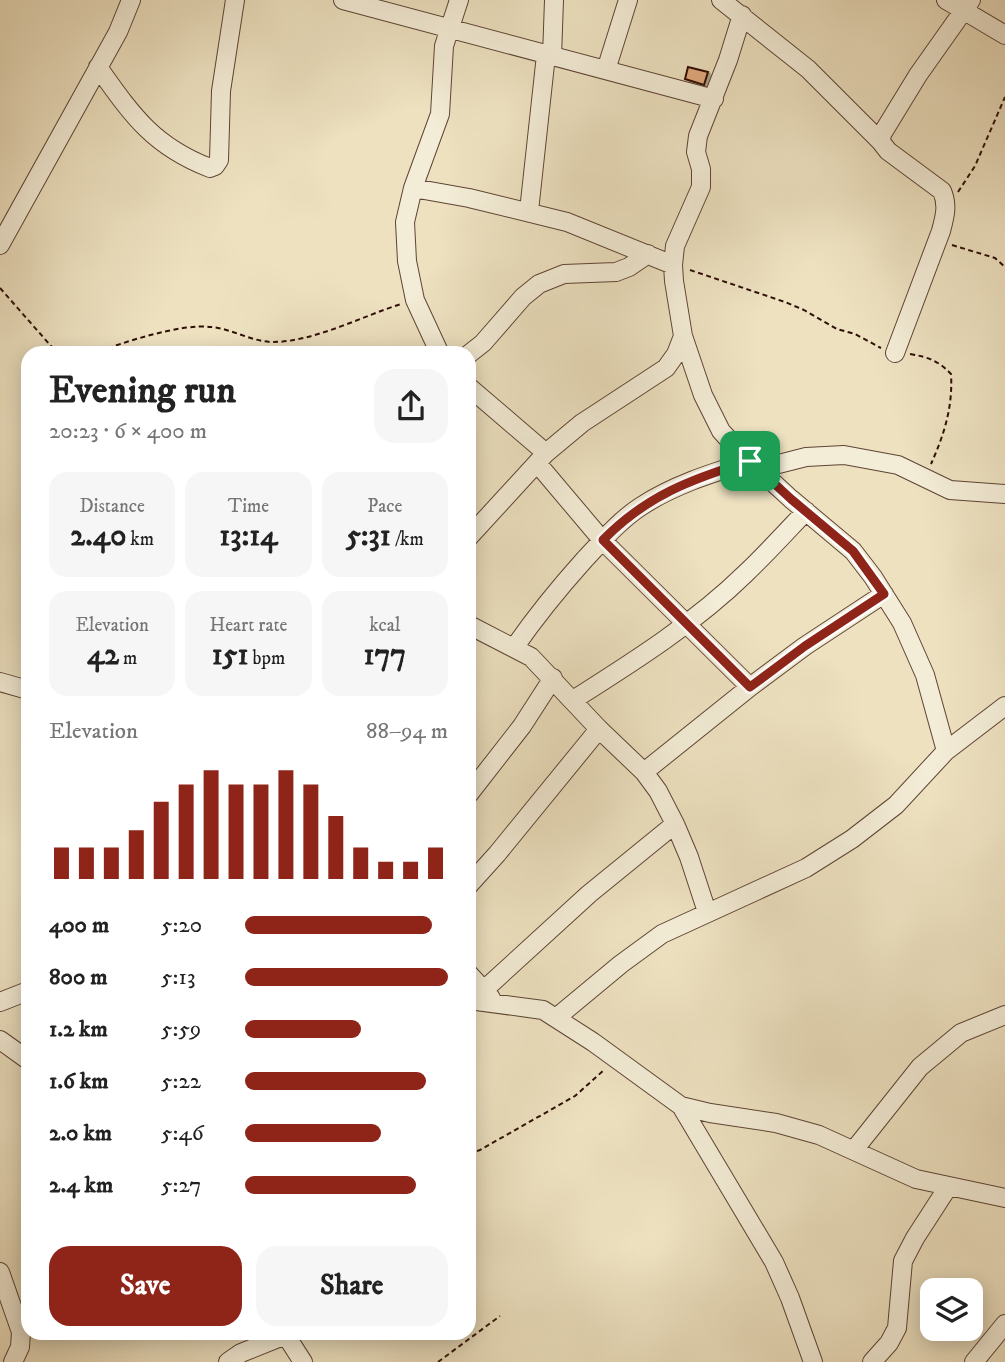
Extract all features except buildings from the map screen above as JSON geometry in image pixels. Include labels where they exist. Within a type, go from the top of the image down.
[{"type":"street","points":[[0,245],[118,32],[131,0]]},
{"type":"street","points":[[98,67],[131,114],[156,139],[183,156],[210,168],[215,166],[219,160],[221,92],[235,0]]},
{"type":"street","points":[[343,0],[379,5],[549,56],[714,99]]},
{"type":"street","points":[[436,346],[415,300],[407,261],[405,222],[413,188],[440,114],[444,46],[459,0]]},
{"type":"street","points":[[529,211],[554,0]]},
{"type":"street","points":[[606,70],[628,0]]},
{"type":"street","points":[[946,0],[967,6],[1005,36]]},
{"type":"street","points":[[895,353],[946,214],[942,191],[888,151],[808,69],[735,6],[714,99],[698,136],[696,152],[701,169],[701,187],[675,246],[673,265],[683,336],[703,395],[721,431],[754,465],[853,551],[884,594],[902,623],[925,675],[946,751]]},
{"type":"street","points":[[881,142],[882,134],[912,84],[967,6]]},
{"type":"street","points":[[413,188],[529,211],[567,222],[673,265]]},
{"type":"street","points":[[476,348],[523,297],[540,284],[564,274],[616,272],[648,254]]},
{"type":"street","points":[[476,529],[542,458],[582,423],[666,368],[676,354],[683,336]]},
{"type":"street","points":[[476,394],[542,458],[603,540],[750,687]]},
{"type":"street","points":[[514,648],[535,618],[603,540],[640,507],[683,484],[754,465],[806,457],[844,455],[879,459],[898,465],[950,490],[1005,494]]},
{"type":"street","points":[[573,700],[629,666],[686,624],[745,575],[806,511]]},
{"type":"street","points":[[644,772],[805,646],[884,594]]},
{"type":"street","points":[[476,629],[531,657],[598,729],[644,772],[658,791],[675,824],[707,912]]},
{"type":"street","points":[[476,785],[522,726],[553,678]]},
{"type":"street","points":[[0,682],[21,689]]},
{"type":"street","points":[[556,1018],[662,934],[806,869],[852,839],[896,805],[946,751],[1005,706]]},
{"type":"street","points":[[476,877],[598,729]]},
{"type":"street","points":[[483,998],[531,944],[675,824]]},
{"type":"street","points":[[0,1002],[21,994]]},
{"type":"street","points":[[483,998],[543,1010],[681,1106],[776,1123],[819,1135],[916,1179],[1005,1198]]},
{"type":"street","points":[[854,1150],[920,1067],[961,1033],[1005,1015]]},
{"type":"street","points":[[0,1040],[21,1055]]},
{"type":"street","points":[[681,1106],[774,1262],[813,1362]]},
{"type":"street","points":[[872,1362],[889,1343],[897,1328],[903,1261],[948,1187]]},
{"type":"street","points":[[0,1272],[21,1332],[20,1347],[13,1362]]},
{"type":"street","points":[[974,1362],[1005,1324]]},
{"type":"street","points":[[228,1362],[241,1353],[272,1340]]},
{"type":"street","points":[[290,1340],[303,1362]]},
{"type":"path","points":[[945,200],[960,191],[975,166],[1005,97]]},
{"type":"path","points":[[937,242],[995,258],[1005,267]]},
{"type":"path","points":[[673,265],[785,302],[836,329],[855,334],[869,343],[895,353],[929,357],[941,363],[951,374],[952,394],[948,420],[925,478]]},
{"type":"path","points":[[0,288],[51,346]]},
{"type":"path","points":[[122,346],[188,328],[211,327],[272,342],[297,339],[415,300]]},
{"type":"path","points":[[476,1151],[575,1096],[616,1059]]},
{"type":"path","points":[[476,1333],[500,1315]]},
{"type":"path","points":[[438,1362],[467,1340]]},
{"type":"route","points":[[750,461],[853,551],[884,594],[805,646],[750,687],[603,540],[640,507],[683,484],[750,461]]}]
